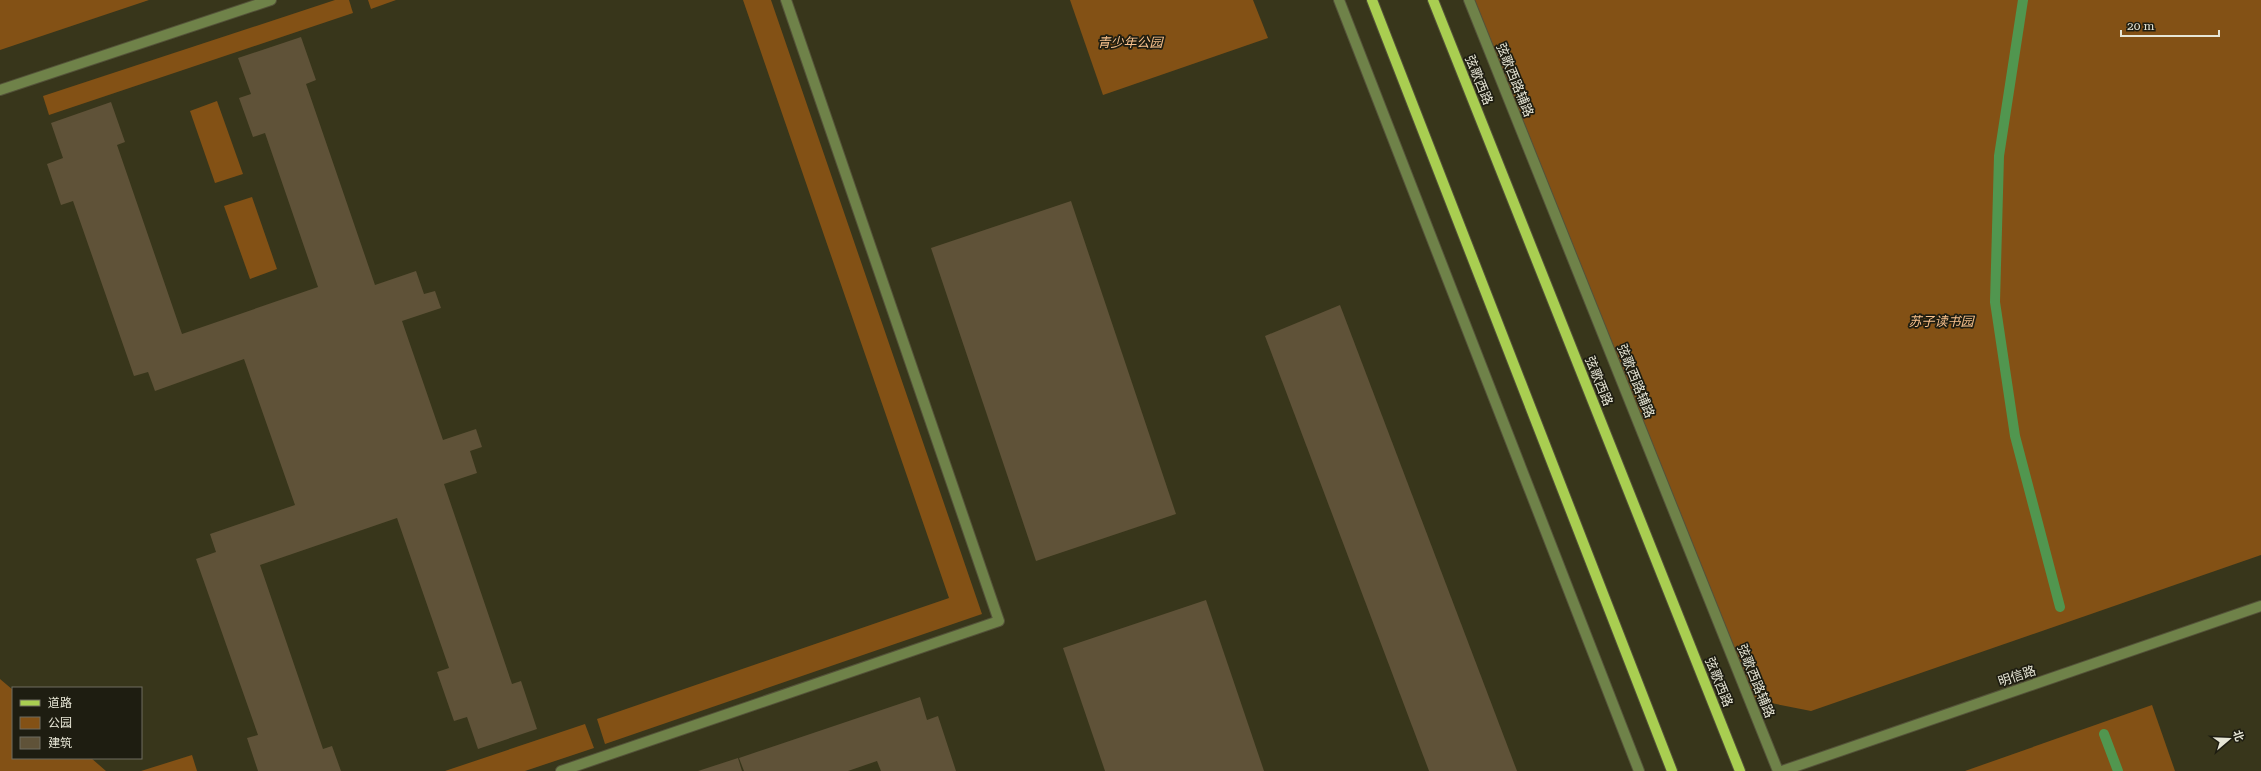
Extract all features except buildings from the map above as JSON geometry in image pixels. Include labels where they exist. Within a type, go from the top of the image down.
[{"type":"main road","points":[[1372,0],[1672,771]]},
{"type":"main road","name":"弦歌西路","points":[[1433,0],[1740,771]]},
{"type":"street","points":[[0,90],[271,0]]},
{"type":"street","points":[[561,771],[999,621],[786,0]]},
{"type":"street","points":[[1340,0],[1639,771]]},
{"type":"street","name":"弦歌西路辅路","points":[[1469,0],[1778,771]]},
{"type":"street","name":"明信路","points":[[1782,771],[2261,606]]},
{"type":"green space","points":[[0,0],[149,0],[0,50]]},
{"type":"green space","points":[[335,0],[349,0],[353,13],[49,115],[43,96]]},
{"type":"green space","points":[[368,0],[396,0],[371,9]]},
{"type":"green space","points":[[743,0],[771,0],[982,614],[605,744],[597,719],[949,598]]},
{"type":"green space","name":"青少年公园","points":[[1070,0],[1253,0],[1268,38],[1103,95]]},
{"type":"green space","name":"苏子读书园","points":[[1472,0],[2261,0],[2261,555],[1811,711],[1746,698]]},
{"type":"green space","points":[[217,101],[243,174],[215,183],[190,111]]},
{"type":"green space","points":[[252,197],[277,269],[250,279],[224,206]]},
{"type":"green space","points":[[0,679],[12,689],[12,759],[92,759],[106,771],[0,771]]},
{"type":"green space","points":[[2152,705],[2175,771],[1965,771]]},
{"type":"green space","points":[[585,724],[594,748],[525,771],[445,771]]},
{"type":"green space","points":[[192,755],[197,771],[141,771]]},
{"type":"waterway","points":[[2023,0],[1999,156],[1995,302],[2015,436],[2060,607]]},
{"type":"waterway","points":[[2104,734],[2118,771]]}]
